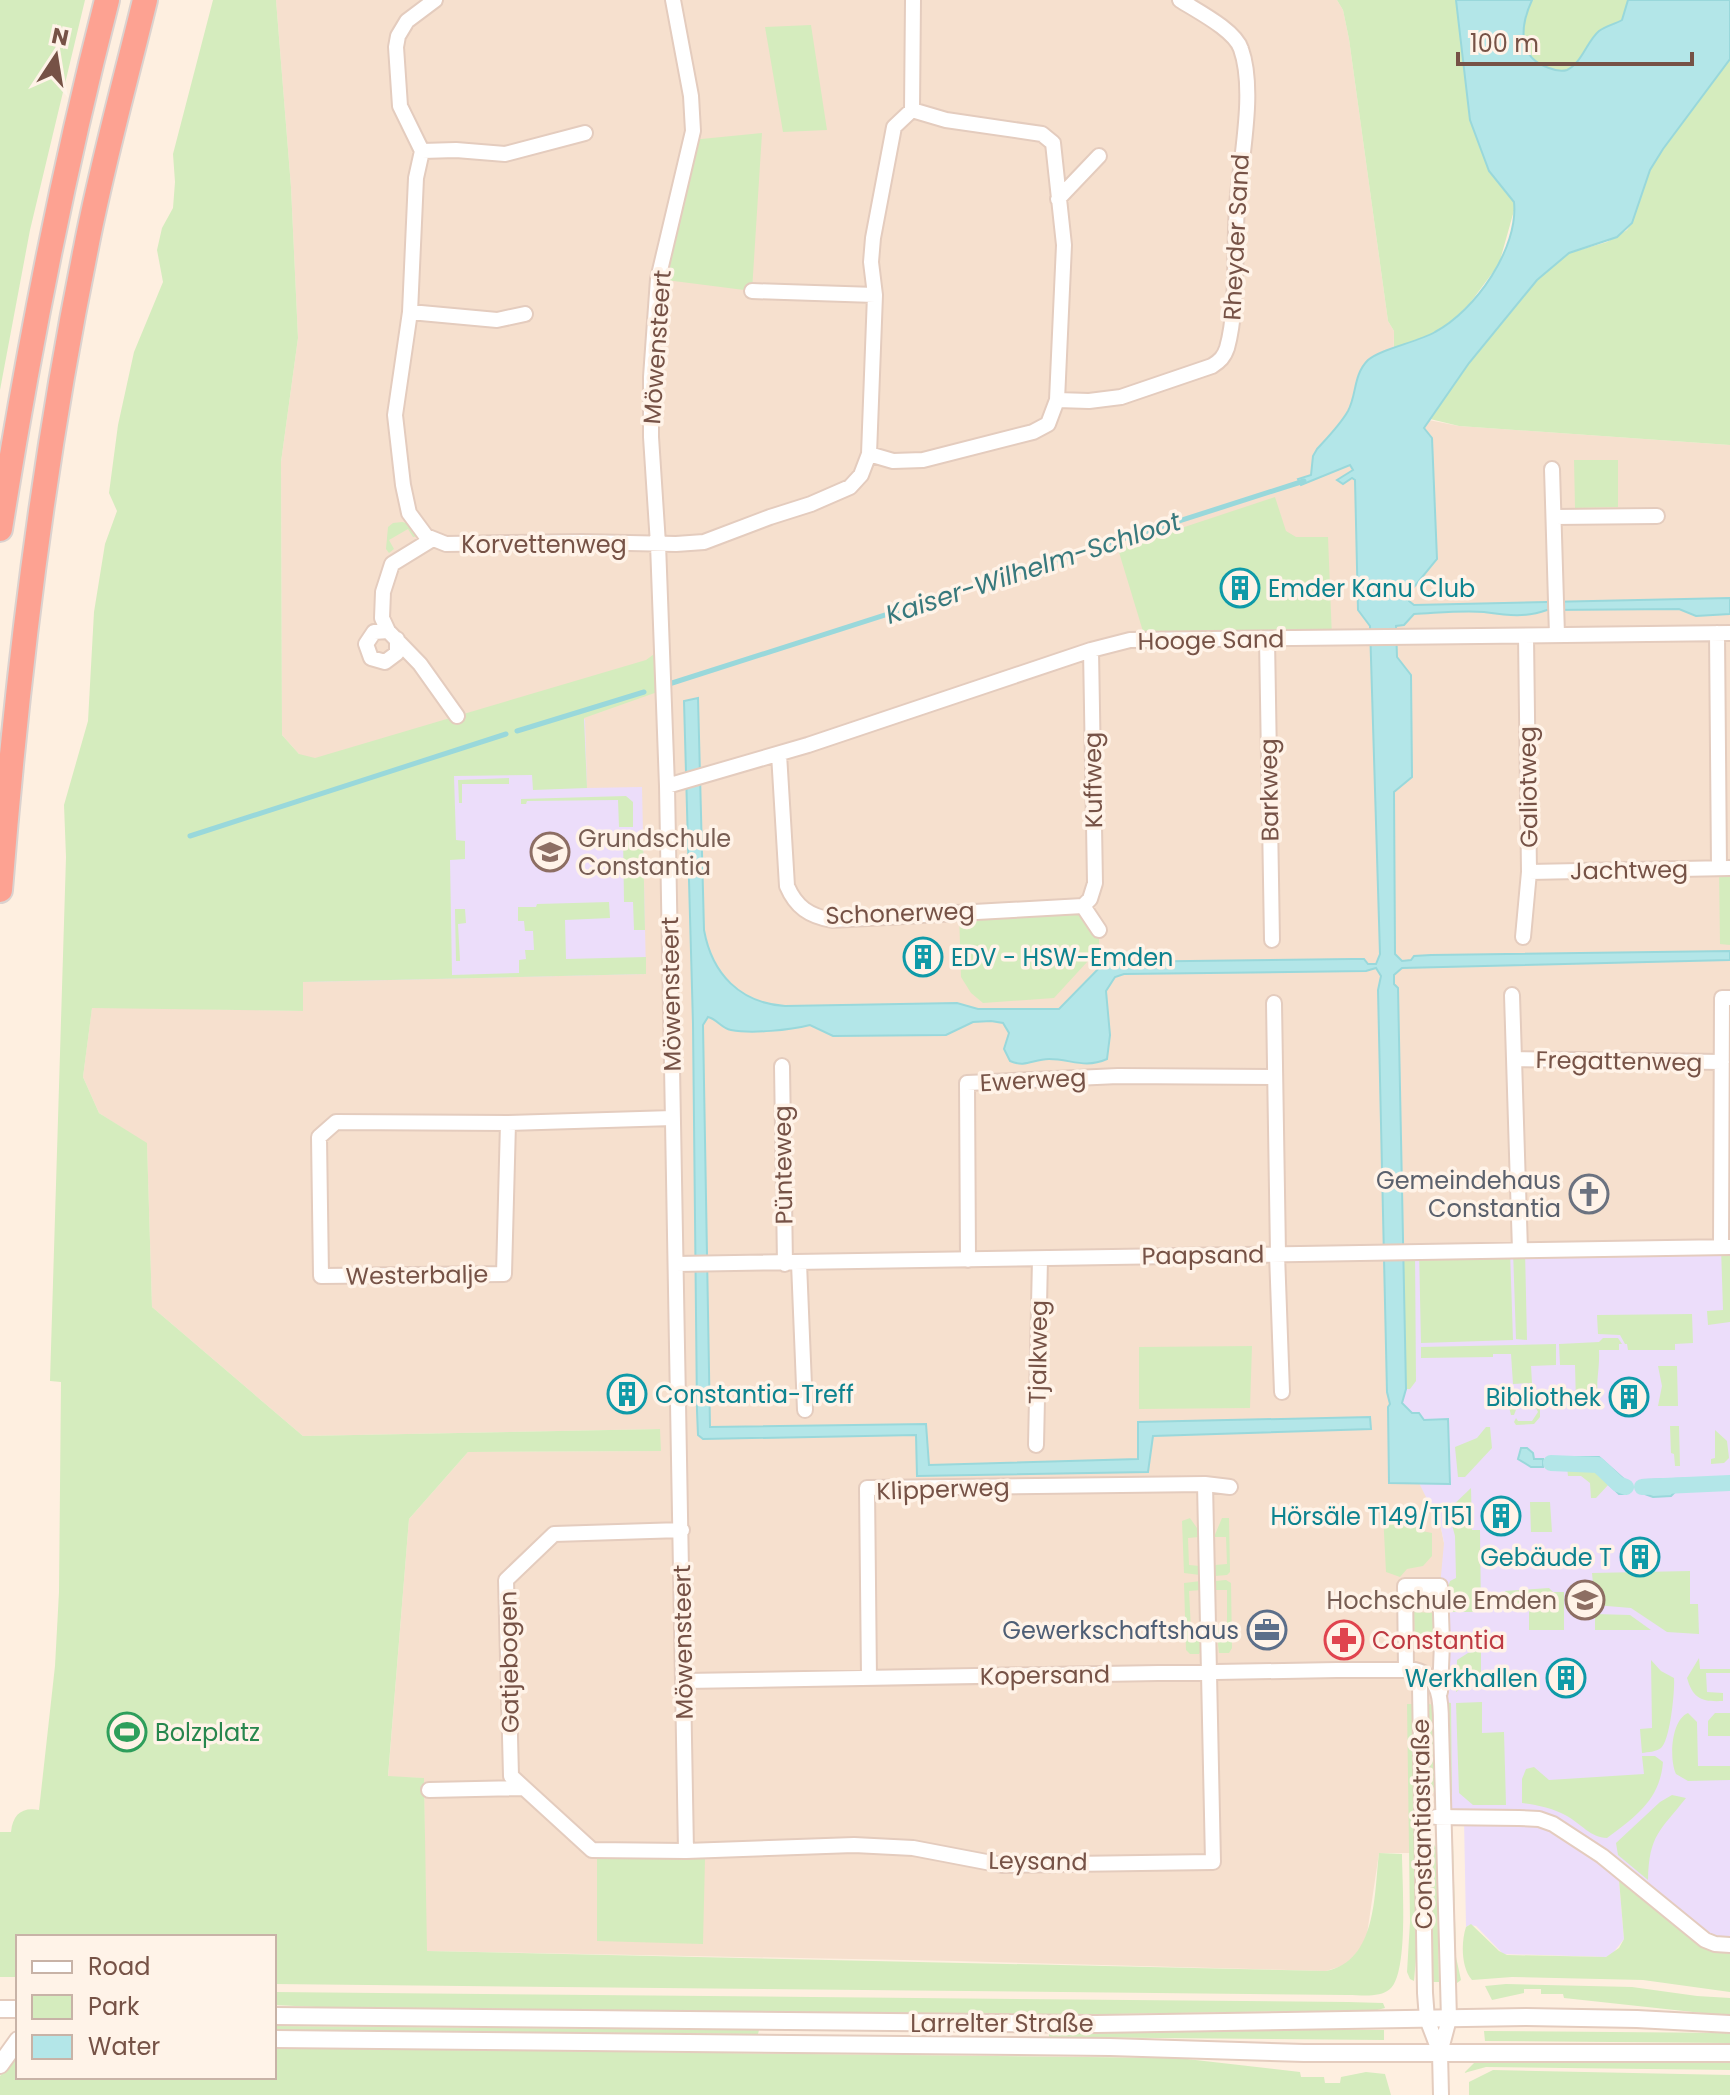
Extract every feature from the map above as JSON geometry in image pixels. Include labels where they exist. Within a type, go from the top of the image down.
[{"type":"highway","points":[[0,529],[41,287],[67,161],[107,0]]},
{"type":"highway","points":[[0,890],[27,603],[51,439],[86,246],[145,0]]},
{"type":"street","points":[[435,0],[414,6],[396,47],[400,106],[422,151],[505,154],[585,133]]},
{"type":"street","name":"Möwensteert","points":[[673,0],[691,96],[693,131],[660,269],[654,322],[651,437],[674,784],[673,1118],[686,1851]]},
{"type":"street","points":[[658,544],[704,542],[811,504],[850,487],[861,475],[869,454],[875,295],[871,262],[877,209],[894,127],[912,110],[913,0]]},
{"type":"street","name":"Rheyder Sand","points":[[1057,400],[1106,400],[1136,394],[1212,366],[1226,353],[1233,309],[1238,185],[1247,98],[1244,57],[1234,37],[1180,0]]},
{"type":"street","points":[[869,454],[893,461],[923,460],[1033,432],[1048,424],[1057,400],[1064,245],[1054,146],[1049,138],[946,120],[912,110]]},
{"type":"street","name":"Korvettenweg","points":[[422,151],[416,178],[410,312],[396,423],[407,506],[417,526],[431,540],[462,544],[658,544]]},
{"type":"street","points":[[1058,199],[1099,156]]},
{"type":"street","points":[[752,291],[875,295]]},
{"type":"street","points":[[410,312],[497,320],[525,314]]},
{"type":"street","points":[[1552,469],[1557,635]]},
{"type":"street","points":[[1554,517],[1657,516]]},
{"type":"street","name":"Korvettenweg","points":[[431,540],[392,564],[383,592],[383,622],[420,664],[457,716]]},
{"type":"street","points":[[1724,633],[1724,868]]},
{"type":"street","name":"Hooge Sand","points":[[674,784],[779,754],[1091,650],[1145,638],[1364,639],[1724,633]]},
{"type":"street","name":"Galiotweg","points":[[1523,937],[1529,872],[1526,636]]},
{"type":"street","name":"Barkweg","points":[[1267,639],[1272,940]]},
{"type":"street","name":"Kuffweg","points":[[1083,906],[1090,899],[1095,883],[1091,650]]},
{"type":"street","name":"Schonerweg","points":[[779,754],[787,886],[797,905],[807,913],[832,920],[1083,906]]},
{"type":"street","name":"Jachtweg","points":[[1529,872],[1724,868]]},
{"type":"street","points":[[1083,906],[1099,930]]},
{"type":"street","name":"Fregattenweg","points":[[1512,995],[1520,1250]]},
{"type":"street","points":[[1725,1247],[1722,998],[1730,998]]},
{"type":"street","points":[[1274,1003],[1282,1392]]},
{"type":"street","name":"Fregattenweg","points":[[1515,1059],[1722,1062]]},
{"type":"street","name":"Pünteweg","points":[[782,1066],[792,1263],[805,1410]]},
{"type":"street","name":"Ewerweg","points":[[968,1260],[967,1083],[1118,1076],[1275,1077]]},
{"type":"street","name":"Westerbalje","points":[[508,1123],[504,1274],[321,1276],[319,1137],[336,1122],[508,1123],[673,1118]]},
{"type":"street","name":"Paapsand","points":[[676,1264],[1725,1247]]},
{"type":"street","name":"Tjalkweg","points":[[1036,1445],[1040,1259]]},
{"type":"street","points":[[1205,1484],[1209,1672]]},
{"type":"street","name":"Klipperweg","points":[[869,1678],[867,1488],[1205,1484],[1230,1487]]},
{"type":"street","name":"Gatjebogen","points":[[627,1851],[592,1850],[511,1776],[506,1580],[554,1534],[682,1530]]},
{"type":"street","points":[[1406,1669],[1405,1586],[1440,1586],[1440,1696]]},
{"type":"street","name":"Kopersand","points":[[684,1681],[1406,1669]]},
{"type":"street","name":"Constantiastraße","points":[[1406,1669],[1421,1671],[1430,1677],[1440,1696],[1449,2019],[1440,2053]]},
{"type":"street","name":"Constantiastraße","points":[[1406,1669],[1415,1676],[1420,1687],[1427,2019],[1440,2053]]},
{"type":"street","name":"Leysand","points":[[627,1851],[854,1845],[913,1848],[1002,1865],[1213,1862],[1209,1672]]},
{"type":"street","points":[[429,1790],[524,1788]]},
{"type":"street","points":[[1422,1817],[1539,1819],[1553,1824],[1602,1856],[1705,1940],[1730,1945]]},
{"type":"street","name":"Larrelter Straße","points":[[276,2016],[1096,2024],[1637,2019],[1730,2024]]},
{"type":"street","name":"Larrelter Straße","points":[[276,2039],[1094,2047],[1304,2053],[1730,2053]]},
{"type":"street","points":[[0,2065],[16,2043]]},
{"type":"street","points":[[1440,2053],[1441,2095]]},
{"type":"shaded area","name":"Constantia","points":[[276,0],[1337,0],[1343,10],[1349,39],[1388,321],[1394,331],[1393,413],[1459,426],[1730,445],[1730,1247],[1403,1251],[1406,1389],[1430,1505],[1438,1513],[1444,1543],[1444,1817],[1422,1818],[1424,1853],[1379,1853],[1367,1934],[1361,1948],[1345,1965],[1326,1971],[426,1951],[424,1778],[388,1777],[409,1519],[468,1452],[660,1451],[660,1429],[303,1436],[152,1307],[147,1144],[99,1113],[83,1077],[92,1007],[302,1011],[299,754],[282,735],[281,462],[298,338],[291,187]]},
{"type":"shaded area","points":[[585,719],[587,788],[642,787],[646,974],[303,982],[300,808]]},
{"type":"shaded area","name":"Hochschule Emden","points":[[1730,1247],[1730,1945],[1721,1945],[1619,1880],[1624,1939],[1613,1953],[1606,1957],[1503,1954],[1476,1926],[1466,1927],[1464,1818],[1444,1817],[1440,1586],[1444,1543],[1438,1513],[1430,1505],[1419,1483],[1450,1483],[1448,1420],[1424,1420],[1402,1403],[1406,1389],[1403,1251]]},
{"type":"green space","points":[[0,0],[85,0],[30,230],[0,390]]},
{"type":"green space","points":[[213,0],[276,0],[291,187],[298,338],[281,462],[282,735],[299,754],[315,758],[646,660],[661,649],[663,690],[584,718],[587,788],[533,790],[532,775],[454,776],[456,840],[465,841],[465,859],[450,860],[452,975],[519,973],[519,960],[526,959],[525,950],[534,950],[533,931],[525,931],[524,921],[518,921],[518,907],[609,902],[610,918],[565,920],[566,959],[646,957],[646,974],[303,982],[303,1011],[92,1008],[83,1077],[99,1113],[147,1143],[152,1307],[303,1436],[660,1429],[661,1451],[468,1452],[409,1519],[388,1776],[424,1778],[427,1951],[1326,1971],[1343,1965],[1364,1940],[1370,1924],[1379,1853],[1402,1854],[1400,1965],[1396,1980],[1386,1992],[1364,1995],[276,1984],[276,1935],[16,1935],[16,1977],[0,1977],[0,1832],[11,1832],[19,1813],[39,1810],[55,1666],[59,1592],[61,1382],[50,1381],[66,857],[64,805],[88,721],[94,612],[105,544],[117,511],[109,493],[118,425],[134,352],[163,282],[157,250],[162,228],[173,208],[173,154]]},
{"type":"green space","points":[[1337,0],[1456,0],[1470,120],[1515,207],[1499,264],[1470,303],[1436,332],[1394,349],[1394,331],[1388,321],[1349,39],[1343,10]]},
{"type":"green space","points":[[1532,0],[1628,0],[1622,20],[1599,31],[1577,62],[1562,71],[1539,63],[1526,49],[1525,20]]},
{"type":"green space","points":[[811,25],[827,130],[783,132],[765,27]]},
{"type":"green space","points":[[1730,59],[1730,445],[1459,426],[1430,419],[1469,363],[1537,280],[1569,253],[1607,242],[1627,230],[1650,170]]},
{"type":"green space","points":[[762,133],[752,291],[658,279],[691,140]]},
{"type":"green space","points":[[1574,460],[1618,460],[1618,507],[1575,508]]},
{"type":"green space","points":[[1275,497],[1286,531],[1296,537],[1328,537],[1332,638],[1145,638],[1118,549]]},
{"type":"green space","points":[[402,522],[411,524],[418,536],[413,537],[408,529],[389,540],[394,549],[389,553],[386,549],[388,527]]},
{"type":"green space","points":[[509,778],[509,784],[462,784],[462,803],[459,803],[458,780]]},
{"type":"green space","points":[[626,796],[633,802],[633,827],[619,827],[618,800],[527,801],[521,804],[521,799]]},
{"type":"green space","points":[[623,836],[643,836],[645,930],[634,930],[633,902],[624,902]]},
{"type":"green space","points":[[1719,868],[1730,868],[1730,945],[1720,944]]},
{"type":"green space","points":[[1083,906],[1099,930],[1099,949],[1054,998],[983,1003],[971,993],[961,977],[959,911]]},
{"type":"green space","points":[[455,909],[465,909],[466,923],[458,924],[460,961],[456,961]]},
{"type":"green space","points":[[1721,1247],[1730,1247],[1730,1322],[1708,1325],[1707,1311],[1723,1310]]},
{"type":"green space","points":[[1419,1250],[1510,1250],[1513,1340],[1421,1343]]},
{"type":"green space","points":[[1513,1250],[1525,1250],[1527,1340],[1516,1339]]},
{"type":"green space","points":[[1403,1251],[1415,1251],[1416,1381],[1410,1389],[1406,1389]]},
{"type":"green space","points":[[1692,1314],[1693,1343],[1675,1344],[1675,1350],[1628,1350],[1620,1335],[1598,1334],[1597,1315]]},
{"type":"green space","points":[[1603,1338],[1618,1338],[1622,1344],[1619,1344],[1619,1350],[1599,1350],[1597,1385],[1600,1407],[1581,1407],[1576,1403],[1575,1365],[1560,1365],[1559,1344],[1599,1342]]},
{"type":"green space","points":[[1556,1344],[1556,1365],[1531,1366],[1532,1383],[1513,1384],[1511,1354],[1421,1358],[1421,1347]]},
{"type":"green space","points":[[1252,1346],[1250,1408],[1139,1409],[1139,1347]]},
{"type":"green space","points":[[1658,1366],[1677,1366],[1678,1406],[1658,1406],[1662,1386]]},
{"type":"green space","points":[[1540,1402],[1540,1417],[1534,1424],[1516,1425],[1516,1418],[1518,1421],[1532,1421],[1538,1412],[1535,1406],[1517,1407],[1511,1415],[1508,1403]]},
{"type":"green space","points":[[1670,1426],[1679,1426],[1680,1466],[1675,1466],[1674,1454],[1671,1453]]},
{"type":"green space","points":[[1486,1427],[1490,1427],[1492,1448],[1465,1477],[1458,1477],[1455,1447],[1477,1438]]},
{"type":"green space","points":[[1715,1430],[1727,1441],[1729,1458],[1724,1463],[1711,1464],[1711,1459],[1715,1458]]},
{"type":"green space","points":[[1567,1467],[1591,1467],[1609,1484],[1596,1498],[1591,1498],[1590,1483],[1581,1476],[1568,1476]]},
{"type":"green space","points":[[1471,1488],[1472,1530],[1480,1530],[1481,1612],[1451,1612],[1447,1591],[1450,1581],[1456,1578],[1455,1536],[1448,1510]]},
{"type":"green space","points":[[1530,1502],[1550,1502],[1552,1532],[1531,1532]]},
{"type":"green space","points":[[1409,1512],[1417,1530],[1432,1533],[1432,1556],[1423,1566],[1407,1569],[1400,1577],[1386,1572],[1383,1513]]},
{"type":"green space","points":[[1190,1518],[1199,1531],[1199,1537],[1188,1538],[1189,1565],[1200,1566],[1200,1575],[1184,1573],[1182,1521]]},
{"type":"green space","points":[[1222,1518],[1229,1518],[1230,1572],[1215,1576],[1215,1565],[1227,1564],[1226,1537],[1214,1537]]},
{"type":"green space","points":[[1690,1571],[1690,1604],[1698,1604],[1699,1634],[1667,1632],[1631,1608],[1595,1605],[1592,1573]]},
{"type":"green space","points":[[1201,1581],[1201,1590],[1189,1591],[1191,1629],[1201,1630],[1201,1651],[1190,1654],[1186,1650],[1184,1583]]},
{"type":"green space","points":[[1215,1581],[1231,1583],[1232,1648],[1229,1653],[1219,1653],[1216,1628],[1227,1628],[1227,1590],[1216,1590]]},
{"type":"green space","points":[[1549,1588],[1553,1592],[1564,1592],[1564,1630],[1529,1630],[1529,1611],[1506,1611],[1505,1591]]},
{"type":"green space","points":[[1414,1612],[1436,1613],[1437,1642],[1434,1645],[1415,1643]]},
{"type":"green space","points":[[1595,1614],[1630,1615],[1651,1630],[1595,1630]]},
{"type":"green space","points":[[1481,1650],[1481,1673],[1456,1692],[1457,1660]]},
{"type":"green space","points":[[1699,1658],[1700,1669],[1730,1669],[1730,1673],[1706,1673],[1707,1692],[1723,1693],[1723,1701],[1704,1700],[1692,1691],[1687,1678]]},
{"type":"green space","points":[[1651,1660],[1661,1671],[1674,1678],[1673,1704],[1664,1744],[1657,1750],[1642,1753],[1640,1729],[1652,1728]]},
{"type":"green space","points":[[1446,1702],[1451,1703],[1452,1795],[1448,1794]]},
{"type":"green space","points":[[1482,1702],[1482,1733],[1504,1732],[1506,1805],[1473,1805],[1459,1793],[1456,1703]]},
{"type":"green space","points":[[1407,1704],[1415,1704],[1418,1935],[1414,1981],[1407,1972],[1410,1922]]},
{"type":"green space","points":[[1429,1704],[1434,1705],[1434,1792],[1429,1790]]},
{"type":"green space","points":[[1688,1713],[1697,1722],[1698,1766],[1730,1766],[1730,1780],[1688,1781],[1676,1774],[1673,1740],[1678,1723]]},
{"type":"green space","points":[[1715,1713],[1730,1713],[1730,1736],[1708,1736],[1708,1721]]},
{"type":"green space","points":[[1642,1756],[1655,1756],[1663,1762],[1657,1787],[1636,1815],[1607,1838],[1591,1833],[1556,1811],[1522,1803],[1522,1779],[1526,1769],[1534,1767],[1549,1780],[1644,1774]]},
{"type":"green space","points":[[1672,1795],[1686,1798],[1658,1834],[1651,1853],[1648,1880],[1618,1855],[1616,1843],[1660,1802]]},
{"type":"green space","points":[[1449,1843],[1453,1843],[1456,1957],[1461,1980],[1457,1983],[1453,1970]]},
{"type":"green space","points":[[1434,1845],[1439,1982],[1433,1982],[1430,1849]]},
{"type":"green space","points":[[597,1856],[705,1859],[703,1944],[597,1941]]},
{"type":"green space","points":[[1626,1876],[1688,1927],[1730,1945],[1730,1992],[1643,1980],[1512,1977],[1472,1980],[1468,1975],[1463,1940],[1466,1927],[1471,1924],[1507,1955],[1606,1957],[1619,1948],[1624,1939],[1619,1880]]},
{"type":"green space","points":[[1485,1986],[1632,1987],[1730,1998],[1730,2016],[1564,1998],[1563,1994],[1541,1994],[1541,1989],[1524,1989],[1524,1993],[1492,2000]]},
{"type":"green space","points":[[276,1992],[1348,2002],[1383,2003],[1385,2008],[1049,2015],[276,2005]]},
{"type":"green space","points":[[276,2026],[759,2030],[758,2034],[276,2030]]},
{"type":"green space","points":[[1201,2029],[1384,2030],[1384,2040],[1049,2037],[1049,2033]]},
{"type":"green space","points":[[1484,2031],[1730,2033],[1730,2043],[1485,2041]]},
{"type":"green space","points":[[276,2048],[1178,2058],[1300,2072],[1301,2077],[1324,2077],[1325,2083],[1340,2083],[1341,2077],[1366,2072],[1385,2074],[1391,2095],[0,2095],[0,2076],[16,2057],[16,2079],[276,2079]]},
{"type":"green space","points":[[1475,2062],[1730,2062],[1730,2070],[1486,2067],[1464,2073]]},
{"type":"green space","points":[[1493,2070],[1730,2075],[1730,2095],[1469,2095],[1469,2082]]},
{"type":"water","points":[[1456,0],[1532,0],[1525,20],[1526,49],[1539,63],[1562,71],[1577,62],[1599,31],[1622,20],[1628,0],[1730,0],[1730,59],[1650,170],[1632,223],[1617,237],[1569,253],[1537,280],[1469,363],[1424,428],[1432,438],[1437,559],[1409,593],[1409,601],[1414,605],[1730,598],[1730,614],[1696,616],[1679,609],[1547,610],[1516,615],[1458,611],[1414,614],[1404,625],[1396,626],[1397,657],[1411,675],[1412,777],[1394,792],[1395,954],[1402,961],[1411,960],[1414,956],[1431,955],[1730,951],[1730,960],[1402,968],[1394,975],[1394,984],[1398,988],[1406,1389],[1402,1403],[1412,1413],[1419,1413],[1424,1420],[1448,1419],[1450,1484],[1389,1483],[1390,1404],[1387,1392],[1378,990],[1381,976],[1376,968],[1366,971],[1124,974],[1115,977],[1106,991],[1110,1035],[1107,1059],[1091,1063],[1057,1059],[1025,1063],[1010,1061],[1004,1049],[1009,1033],[1003,1023],[991,1021],[973,1022],[946,1035],[833,1036],[810,1025],[771,1031],[731,1030],[708,1017],[703,1025],[710,1427],[926,1424],[929,1465],[1138,1459],[1138,1422],[1370,1417],[1371,1429],[1153,1436],[1148,1472],[917,1476],[916,1435],[703,1439],[698,1435],[697,1411],[693,1024],[684,701],[698,698],[704,930],[721,973],[754,999],[785,1006],[957,1003],[978,1009],[1059,1009],[1108,962],[1364,959],[1368,964],[1376,964],[1380,954],[1370,626],[1358,610],[1355,480],[1352,478],[1343,484],[1337,480],[1353,470],[1350,465],[1301,485],[1298,479],[1311,475],[1313,456],[1348,411],[1360,372],[1368,360],[1381,352],[1428,336],[1450,322],[1479,294],[1502,258],[1509,239],[1514,220],[1514,202],[1489,171],[1470,120]]},
{"type":"water","points":[[1521,1448],[1533,1453],[1534,1459],[1543,1459],[1543,1467],[1531,1467],[1518,1459]]},
{"type":"water","points":[[1567,1457],[1599,1457],[1625,1480],[1626,1494],[1619,1494],[1591,1467],[1567,1467]]},
{"type":"water","points":[[1701,1478],[1701,1488],[1679,1488],[1671,1496],[1653,1497],[1642,1493],[1642,1480]]},
{"type":"waterway","name":"Kaiser-Wilhelm-Schloot","points":[[669,684],[1304,481]]},
{"type":"waterway","name":"Kaiser-Wilhelm-Schloot","points":[[517,731],[644,692]]},
{"type":"waterway","name":"Kaiser-Wilhelm-Schloot","points":[[190,836],[506,734]]},
{"type":"waterway","points":[[1551,1463],[1598,1465],[1618,1484],[1626,1487]]},
{"type":"waterway","points":[[1642,1487],[1730,1483]]},
{"type":"place","name":"Emder Kanu Club","points":[[1240,588]]},
{"type":"place","name":"Grundschule Constantia","points":[[550,852]]},
{"type":"place","name":"EDV - HSW-Emden","points":[[923,957]]},
{"type":"place","name":"Gemeindehaus Constantia","points":[[1589,1194]]},
{"type":"place","name":"Constantia-Treff","points":[[627,1394]]},
{"type":"place","name":"Bibliothek","points":[[1629,1397]]},
{"type":"place","name":"Hörsäle T149/T151","points":[[1501,1516]]},
{"type":"place","name":"Gebäude T","points":[[1640,1557]]},
{"type":"place","name":"Hochschule Emden","points":[[1585,1600]]},
{"type":"place","name":"Gewerkschaftshaus","points":[[1267,1630]]},
{"type":"place","name":"Constantia","points":[[1344,1640]]},
{"type":"place","name":"Werkhallen","points":[[1566,1678]]},
{"type":"place","name":"Bolzplatz","points":[[127,1732]]}]
